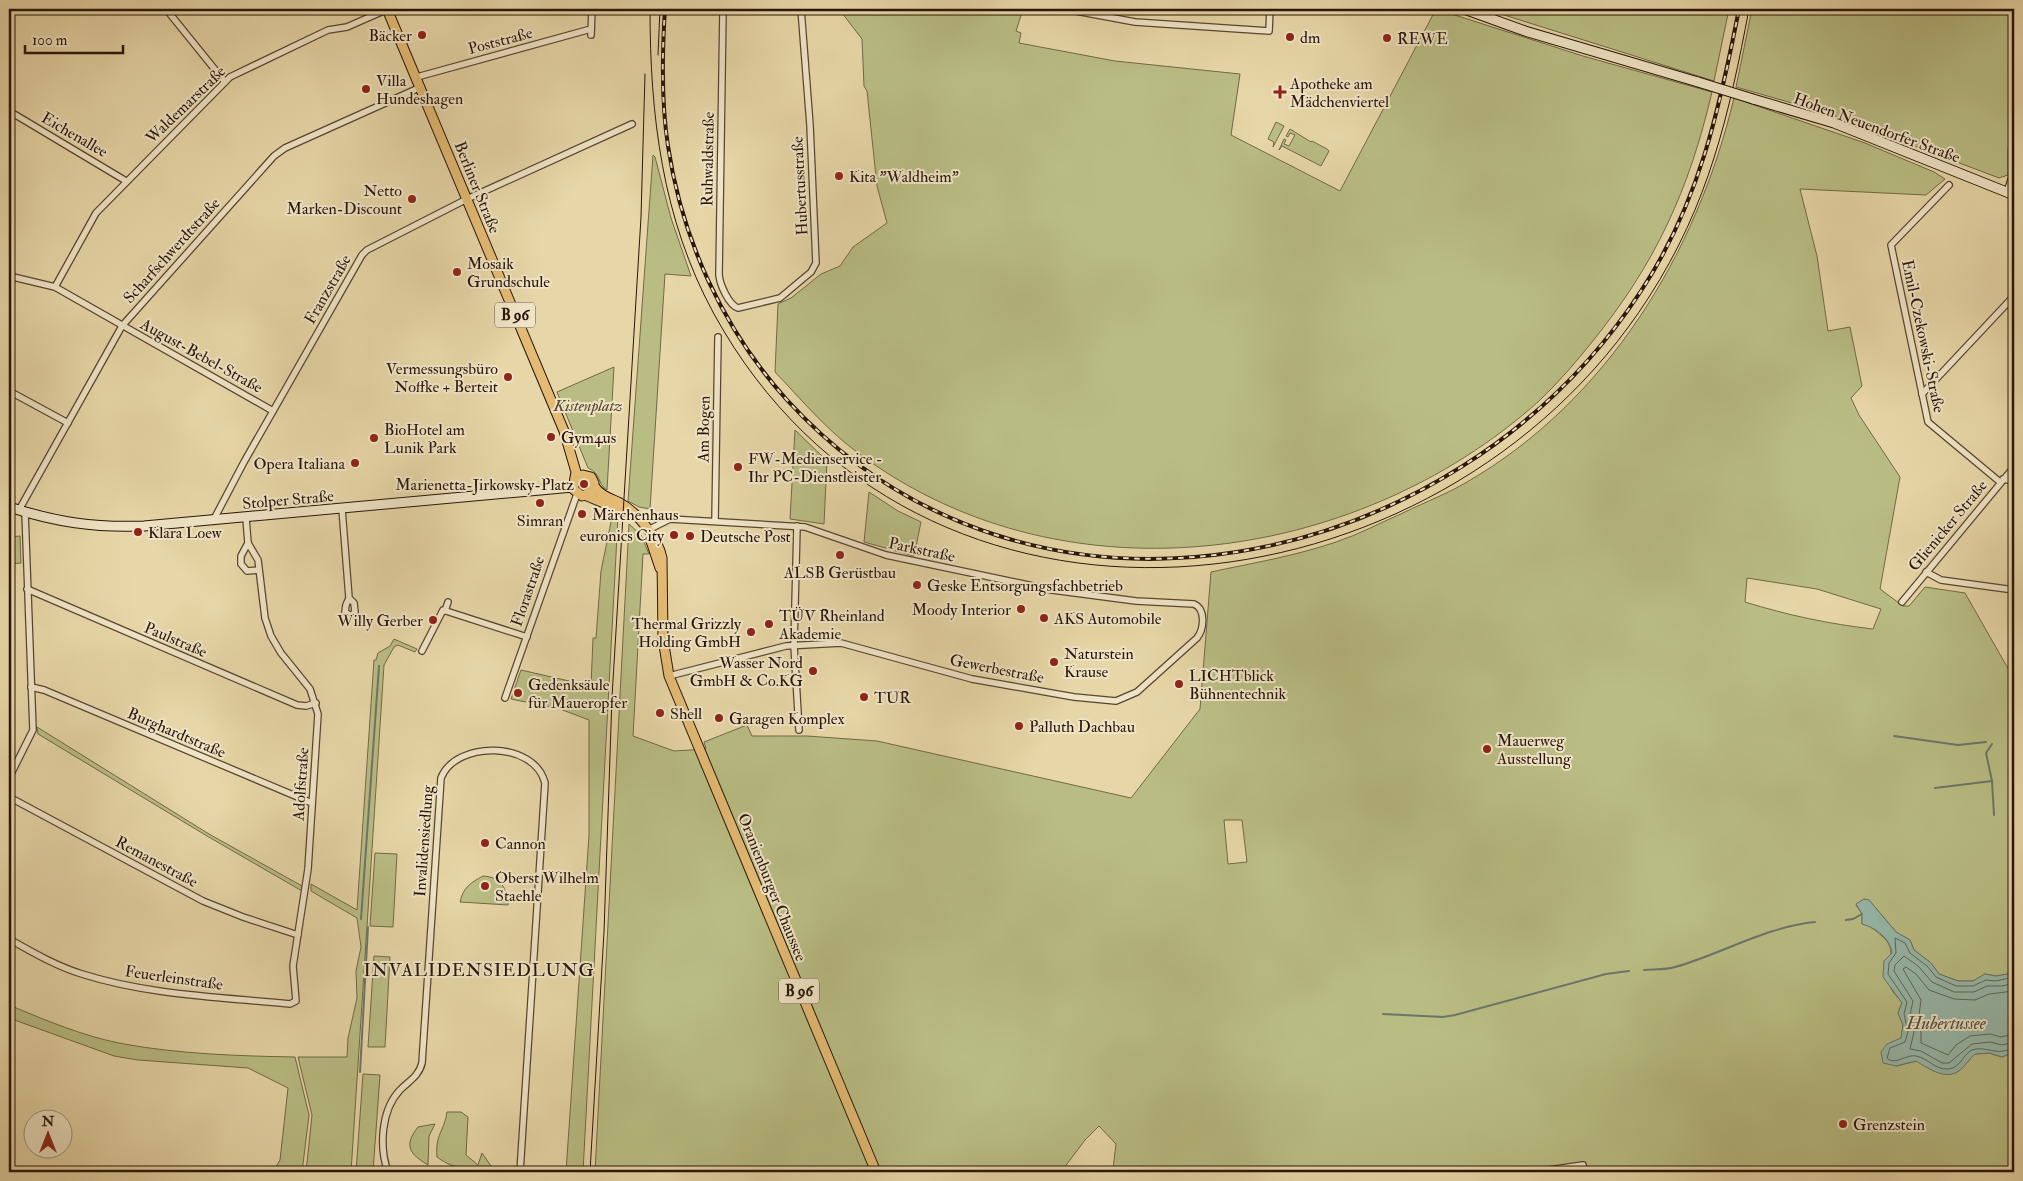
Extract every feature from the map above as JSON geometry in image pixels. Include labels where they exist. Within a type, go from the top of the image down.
[{"type":"main road","name":"Berliner Straße","points":[[387,9],[564,431],[576,469],[575,486]]},
{"type":"main road","name":"Hohen Neuendorfer Straße","points":[[1464,9],[1525,30],[1834,123],[2012,194]]},
{"type":"main road","points":[[2012,194],[2014,175]]},
{"type":"main road","name":"Berliner Straße","points":[[564,431],[588,476]]},
{"type":"main road","points":[[575,486],[583,475],[588,476]]},
{"type":"main road","name":"B 96","points":[[588,476],[593,480],[594,486],[599,493],[621,504],[649,531],[654,554],[662,570],[664,657],[669,676]]},
{"type":"main road","name":"Stolper Straße","points":[[9,507],[78,525],[105,527],[213,521],[575,486]]},
{"type":"main road","name":"B 96","points":[[575,486],[587,496],[632,514]]},
{"type":"main road","points":[[587,496],[594,486]]},
{"type":"main road","name":"Oranienburger Chaussee","points":[[669,676],[804,1004],[876,1172]]},
{"type":"street","points":[[9,14],[11,9]]},
{"type":"street","points":[[166,9],[225,82]]},
{"type":"street","name":"Waldemarstraße","points":[[55,287],[92,219],[126,181],[225,82],[259,62],[324,32],[347,27],[387,9]]},
{"type":"street","name":"Poststraße","points":[[416,77],[591,32],[592,9]]},
{"type":"street","name":"Ruhwaldstraße","points":[[724,9],[719,276],[720,282],[734,306]]},
{"type":"street","name":"Hubertusstraße","points":[[734,306],[738,308],[780,298],[811,272],[816,263],[810,125],[801,9]]},
{"type":"street","points":[[1065,9],[1135,22],[1269,31],[1270,9]]},
{"type":"street","name":"Scharfschwerdtstraße","points":[[22,511],[122,326],[279,151],[421,87]]},
{"type":"street","name":"Eichenallee","points":[[9,111],[126,181]]},
{"type":"street","name":"Franzstraße","points":[[213,521],[362,255],[375,246],[467,198],[632,124]]},
{"type":"street","name":"Emil-Czekowski-Straße","points":[[1949,185],[1891,245],[1928,422],[2002,480]]},
{"type":"street","name":"August-Bebel-Straße","points":[[9,276],[55,287],[273,411]]},
{"type":"street","points":[[1922,394],[2014,296]]},
{"type":"street","name":"Am Bogen","points":[[715,521],[718,337]]},
{"type":"street","points":[[9,391],[68,423]]},
{"type":"street","name":"Glienicker Straße","points":[[1902,602],[2014,467]]},
{"type":"street","points":[[2002,480],[2014,481]]},
{"type":"street","name":"Florastraße","points":[[505,698],[527,637],[575,486]]},
{"type":"street","points":[[342,509],[349,598]]},
{"type":"street","points":[[9,778],[32,735],[22,511]]},
{"type":"street","points":[[246,518],[248,543],[241,556],[241,564],[248,571],[259,570]]},
{"type":"street","name":"Parkstraße","points":[[649,531],[669,519],[796,526],[822,531],[893,557],[1052,590],[1136,601],[1195,605]]},
{"type":"street","points":[[796,526],[794,645],[799,730]]},
{"type":"street","name":"Adolfstraße","points":[[248,543],[256,554],[265,618],[271,636],[281,653],[310,689],[316,704],[318,720],[307,882],[293,966],[297,998],[293,1003],[284,1003]]},
{"type":"street","points":[[1926,572],[1941,580],[2014,590]]},
{"type":"street","name":"Paulstraße","points":[[27,590],[297,705],[316,704]]},
{"type":"street","points":[[422,651],[440,613],[445,610],[448,602]]},
{"type":"street","name":"Gewerbestraße","points":[[669,676],[794,645],[842,643],[975,680],[1074,697],[1116,701],[1137,692],[1199,636],[1202,615],[1200,608],[1195,605]]},
{"type":"street","points":[[445,610],[527,637]]},
{"type":"street","name":"Burghardtstraße","points":[[31,687],[44,690],[312,803]]},
{"type":"street","name":"Invalidensiedlung","points":[[388,1172],[384,1156],[388,1110],[399,1090],[419,1072],[422,1063],[441,778],[450,763],[465,754],[495,752],[526,757],[538,767],[545,783],[520,1172]]},
{"type":"street","name":"Remanestraße","points":[[9,797],[203,901],[240,916],[298,935]]},
{"type":"street","name":"Feuerleinstraße","points":[[9,939],[38,956],[80,973],[123,985],[223,998],[284,1003]]},
{"type":"street","points":[[1535,1172],[1583,1165]]},
{"type":"green space","points":[[839,9],[1023,9],[1016,31],[1021,33],[1019,43],[1115,61],[1240,74],[1231,135],[1340,191],[1436,9],[1583,56],[1712,92],[1693,161],[1681,193],[1652,254],[1615,313],[1573,365],[1539,401],[1465,457],[1382,501],[1294,531],[1203,546],[1110,547],[1020,531],[933,499],[853,449],[822,422],[775,372],[778,304],[791,298],[821,274],[840,266],[853,247],[887,223],[877,186],[867,91],[864,86],[862,39]]},
{"type":"green space","points":[[1485,9],[1729,9],[1714,81]]},
{"type":"green space","points":[[1752,9],[2014,9],[2014,125],[2008,150],[2008,175],[1999,178],[1830,114],[1736,87]]},
{"type":"green space","points":[[1734,98],[1865,143],[1934,172],[1945,179],[1926,195],[1800,189],[1817,256],[1828,331],[1850,327],[1862,386],[1851,398],[1859,415],[1900,477],[1880,589],[1903,606],[1909,606],[1925,587],[1965,593],[2014,679],[2014,973],[1996,976],[1985,974],[1973,981],[1958,981],[1939,974],[1931,963],[1914,950],[1910,940],[1896,932],[1869,900],[1864,899],[1856,905],[1862,914],[1862,924],[1877,932],[1887,941],[1890,947],[1889,977],[1891,987],[1902,1003],[1898,1013],[1903,1025],[1901,1039],[1892,1042],[1896,1066],[1917,1061],[1939,1072],[1950,1074],[1961,1069],[1975,1054],[1989,1053],[2002,1057],[2014,1052],[2014,1172],[595,1172],[629,524],[641,535],[649,554],[643,554],[633,736],[674,751],[706,749],[704,742],[747,725],[752,736],[807,736],[877,741],[1131,798],[1200,709],[1211,572],[1305,551],[1354,535],[1467,482],[1517,449],[1563,410],[1603,366],[1639,318],[1670,266],[1696,212],[1718,156]],"holes":[[[1747,578],[1817,589],[1881,609],[1873,629],[1792,615],[1745,602]],[[1224,820],[1242,820],[1247,862],[1228,864]],[[1099,1126],[1116,1144],[1113,1169],[1066,1170],[1064,1168],[1085,1140]]]},
{"type":"green space","points":[[1276,122],[1284,126],[1273,147],[1274,142],[1268,139]]},
{"type":"green space","points":[[1290,129],[1329,151],[1321,166],[1282,146],[1279,150],[1284,139],[1286,140],[1284,144],[1289,146],[1295,135],[1290,133],[1288,137],[1286,136]]},
{"type":"green space","points":[[653,155],[671,218],[691,276],[665,274],[650,509],[639,507],[628,501]]},
{"type":"green space","name":"Kistenplatz","points":[[614,367],[607,490],[602,485],[598,476],[588,468],[557,392]]},
{"type":"green space","points":[[795,430],[827,461],[824,524],[790,519]]},
{"type":"green space","points":[[869,492],[898,511],[921,522],[914,556],[864,542]]},
{"type":"green space","points":[[612,517],[618,517],[583,1172],[566,1172],[589,835],[589,720],[560,709],[511,699],[521,670],[591,686],[593,638],[596,638],[601,571]]},
{"type":"green space","points":[[20,536],[21,563],[9,564],[9,537]]},
{"type":"green space","points":[[394,639],[417,649],[415,652],[398,645],[394,647],[384,665],[351,1172],[306,1172],[312,1115],[298,1057],[347,1057],[348,1038],[357,998],[356,971],[361,947],[357,918],[311,891],[311,884],[357,910],[374,660],[376,660],[378,653],[390,646]]},
{"type":"green space","points":[[37,727],[209,834],[302,886],[302,891],[38,734]]},
{"type":"green space","points":[[375,853],[397,854],[393,927],[370,926]]},
{"type":"green space","points":[[483,876],[499,881],[502,884],[508,905],[460,902],[468,886]]},
{"type":"green space","points":[[374,956],[390,957],[385,1047],[368,1047]]},
{"type":"green space","points":[[9,1005],[80,1033],[124,1044],[188,1052],[295,1057],[309,1115],[302,1172],[273,1172],[280,1160],[288,1088],[248,1068],[138,1060],[114,1056],[9,1018]]},
{"type":"green space","points":[[363,1074],[380,1075],[373,1172],[356,1172]]},
{"type":"green space","points":[[447,1112],[461,1112],[468,1117],[466,1155],[478,1165],[482,1153],[491,1166],[498,1169],[498,1172],[474,1171],[450,1165],[437,1157],[438,1138]]},
{"type":"green space","points":[[435,1124],[429,1136],[428,1165],[413,1153],[410,1144],[413,1134],[418,1127]]},
{"type":"water","name":"Hubertussee","points":[[1864,899],[1869,900],[1896,932],[1910,940],[1914,950],[1931,963],[1939,974],[1958,981],[1973,981],[1985,974],[1996,976],[2014,973],[2014,1052],[2002,1057],[1989,1053],[1975,1054],[1956,1073],[1950,1074],[1939,1073],[1916,1061],[1896,1066],[1883,1063],[1881,1052],[1887,1044],[1901,1038],[1903,1025],[1898,1013],[1902,1003],[1883,977],[1884,961],[1892,953],[1891,948],[1882,934],[1862,924],[1862,914],[1856,904]]},
{"type":"waterway","points":[[361,919],[379,666]]},
{"type":"waterway","points":[[1894,736],[1958,745],[1986,742]]},
{"type":"waterway","points":[[1992,744],[1986,753],[1992,781],[1994,815]]},
{"type":"waterway","points":[[1935,788],[1992,781]]},
{"type":"waterway","points":[[1846,920],[1853,919],[1862,914]]},
{"type":"waterway","points":[[1644,970],[1675,967],[1779,929],[1815,922]]},
{"type":"waterway","points":[[360,1072],[368,927]]},
{"type":"waterway","points":[[1383,1014],[1443,1017],[1455,1015],[1606,974],[1629,971]]},
{"type":"tram line","points":[[650,9],[653,88],[662,166],[682,241],[696,278],[714,314],[804,433],[916,513],[1044,557],[1179,567],[1314,544],[1443,490],[1557,407],[1649,297],[1670,262],[1687,228],[1714,158],[1733,86],[1749,9]]},
{"type":"tram line","points":[[658,55],[660,9]]},
{"type":"tram line","points":[[590,1172],[604,932],[612,697],[641,217],[645,74]]},
{"type":"railway","points":[[665,9],[664,112],[668,146],[684,215],[695,249],[709,282],[743,344],[764,373],[787,400],[886,483],[997,535],[1115,558],[1235,552],[1353,521],[1463,466],[1561,388],[1641,291],[1661,258],[1678,224],[1692,190],[1714,120],[1739,9]]},
{"type":"place","name":"Bäcker","points":[[422,35]]},
{"type":"place","name":"dm","points":[[1290,37]]},
{"type":"place","name":"REWE","points":[[1387,38]]},
{"type":"place","name":"Villa Hundeshagen","points":[[366,89]]},
{"type":"place","name":"Apotheke am Mädchenviertel","points":[[1280,92]]},
{"type":"place","name":"Kita \"Waldheim\"","points":[[839,176]]},
{"type":"place","name":"Netto Marken-Discount","points":[[412,199]]},
{"type":"place","name":"Mosaik Grundschule","points":[[457,272]]},
{"type":"place","name":"Vermessungsbüro Noffke + Berteit","points":[[508,377]]},
{"type":"place","name":"Gym4us","points":[[551,437]]},
{"type":"place","name":"BioHotel am Lunik Park","points":[[374,438]]},
{"type":"place","name":"Opera Italiana","points":[[355,463]]},
{"type":"place","name":"FW-Medienservice - Ihr PC-Dienstleister","points":[[738,467]]},
{"type":"place","name":"Marienetta-Jirkowsky-Platz","points":[[584,484]]},
{"type":"place","name":"Simran","points":[[540,503]]},
{"type":"place","name":"Märchenhaus","points":[[582,514]]},
{"type":"place","name":"Klara Loew","points":[[138,532]]},
{"type":"place","name":"euronics City","points":[[674,535]]},
{"type":"place","name":"Deutsche Post","points":[[690,536]]},
{"type":"place","name":"ALSB Gerüstbau","points":[[840,555]]},
{"type":"place","name":"Geske Entsorgungsfachbetrieb","points":[[917,585]]},
{"type":"place","name":"Moody Interior","points":[[1021,609]]},
{"type":"place","name":"AKS Automobile","points":[[1044,618]]},
{"type":"place","name":"Willy Gerber","points":[[433,620]]},
{"type":"place","name":"TÜV Rheinland Akademie","points":[[769,624]]},
{"type":"place","name":"Thermal Grizzly Holding GmbH","points":[[751,632]]},
{"type":"place","name":"Naturstein Krause","points":[[1054,662]]},
{"type":"place","name":"Wasser Nord GmbH & Co.KG","points":[[813,671]]},
{"type":"place","name":"LICHTblick Bühnentechnik","points":[[1179,684]]},
{"type":"place","name":"Gedenksäule für Maueropfer","points":[[518,693]]},
{"type":"place","name":"TUR","points":[[864,697]]},
{"type":"place","name":"Shell","points":[[660,713]]},
{"type":"place","name":"Garagen Komplex","points":[[719,718]]},
{"type":"place","name":"Palluth Dachbau","points":[[1019,726]]},
{"type":"place","name":"Mauerweg Ausstellung","points":[[1487,749]]},
{"type":"place","name":"Cannon","points":[[485,843]]},
{"type":"place","name":"Oberst Wilhelm Staehle","points":[[485,886]]},
{"type":"place","name":"Grenzstein","points":[[1843,1124]]},
{"type":"district","name":"INVALIDENSIEDLUNG","points":[[479,970]]}]
